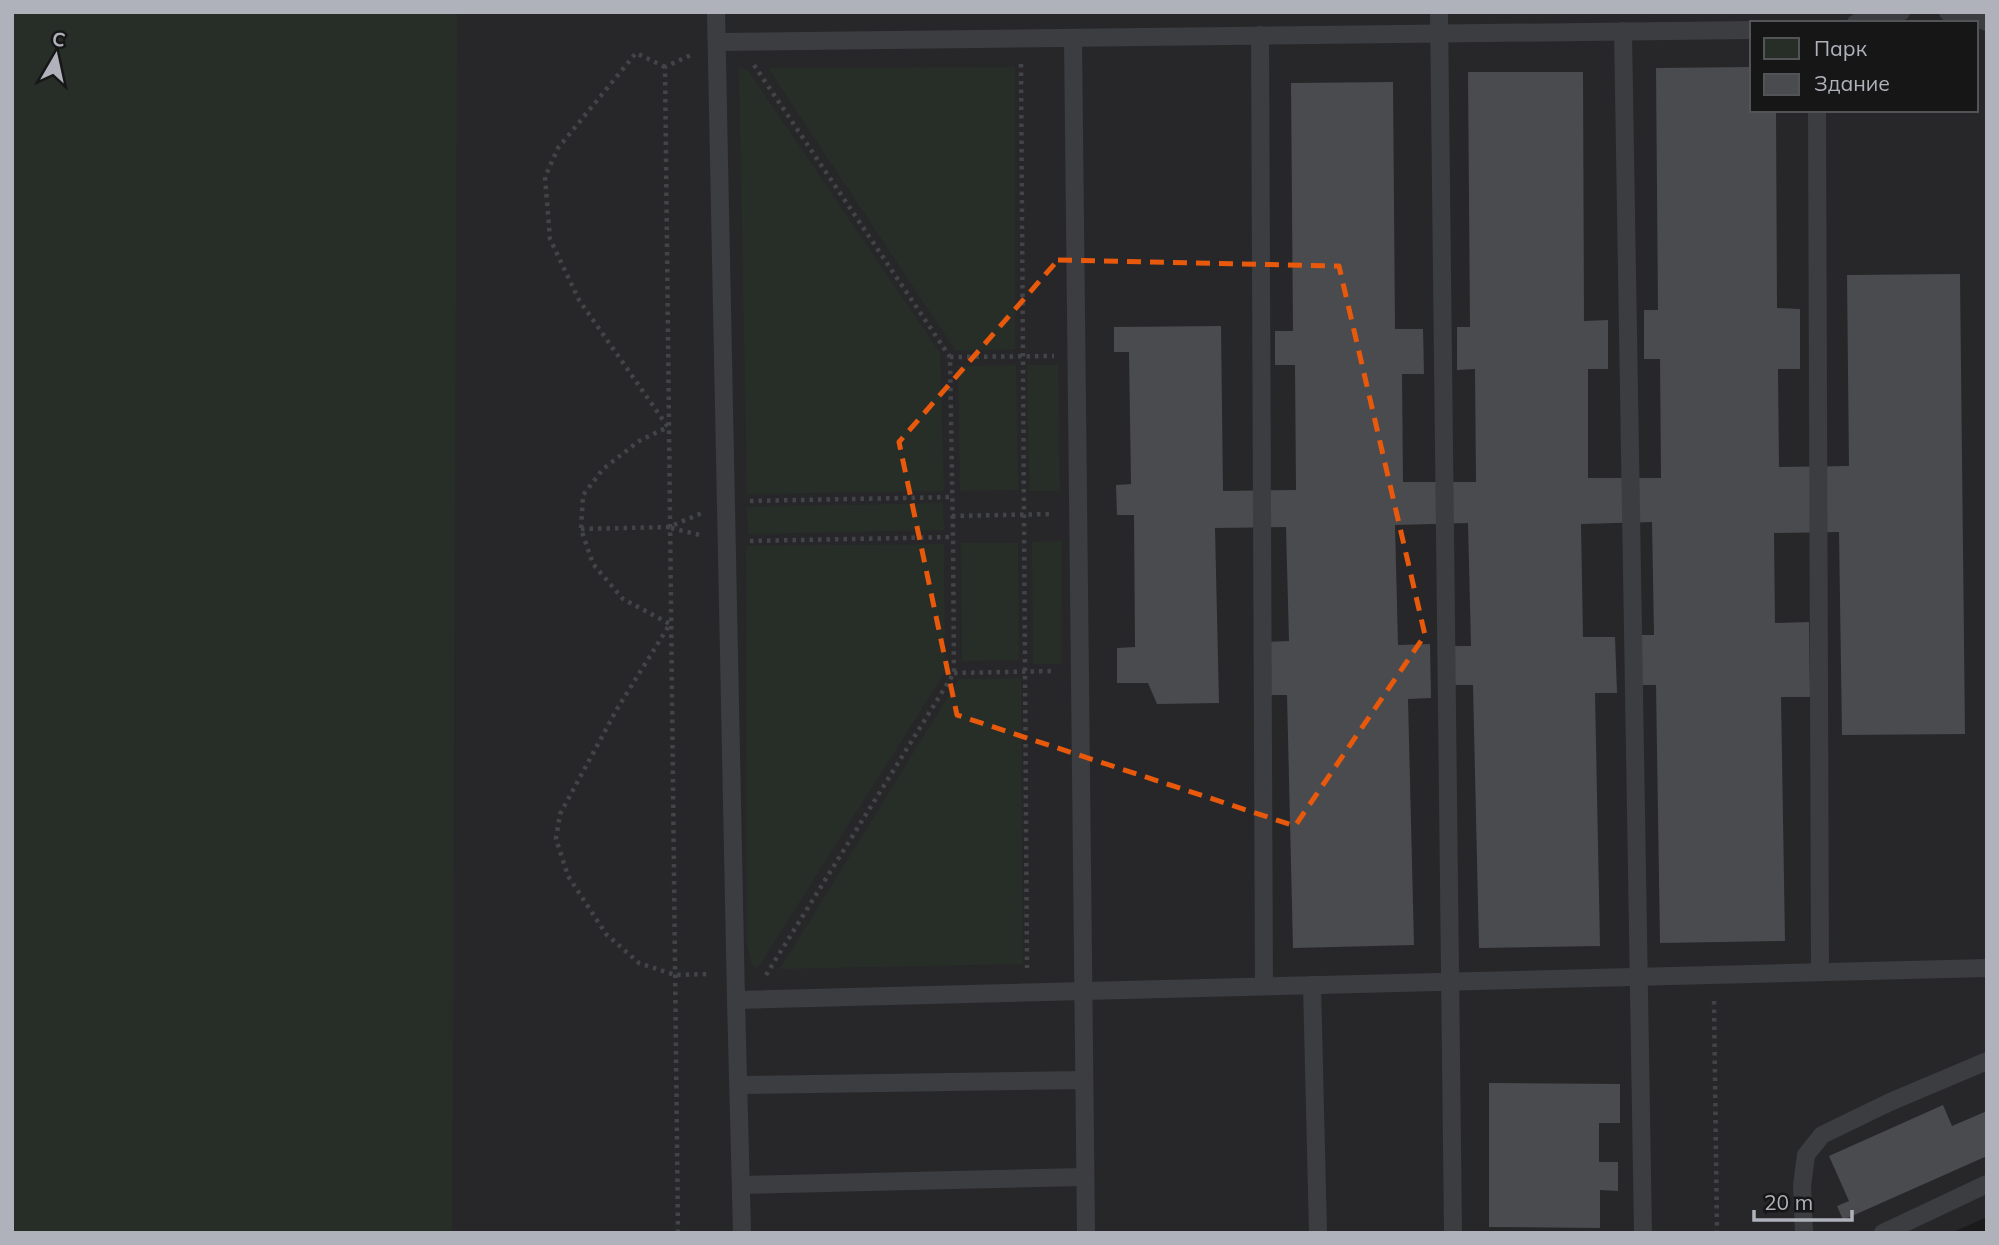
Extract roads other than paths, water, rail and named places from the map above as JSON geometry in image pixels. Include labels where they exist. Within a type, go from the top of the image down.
[{"type":"lane","points":[[716,12],[736,973],[743,1000],[738,1085],[742,1233]]},
{"type":"lane","points":[[1439,12],[1453,1233]]},
{"type":"lane","points":[[1861,21],[1900,12]]},
{"type":"lane","points":[[1948,12],[1969,15],[1987,22]]},
{"type":"lane","points":[[717,42],[1750,30]]},
{"type":"lane","points":[[1623,31],[1643,1233]]},
{"type":"lane","points":[[1260,36],[1264,986]]},
{"type":"lane","points":[[1073,38],[1086,1233]]},
{"type":"lane","points":[[1817,112],[1820,972]]},
{"type":"lane","points":[[743,1000],[1987,968]]},
{"type":"lane","points":[[1312,985],[1318,1233]]},
{"type":"lane","points":[[1804,1233],[1802,1186],[1806,1155],[1822,1135],[1889,1102],[1987,1061]]},
{"type":"lane","points":[[738,1085],[1084,1080]]},
{"type":"lane","points":[[741,1185],[1085,1177]]},
{"type":"lane","points":[[1883,1233],[1987,1184]]}]
